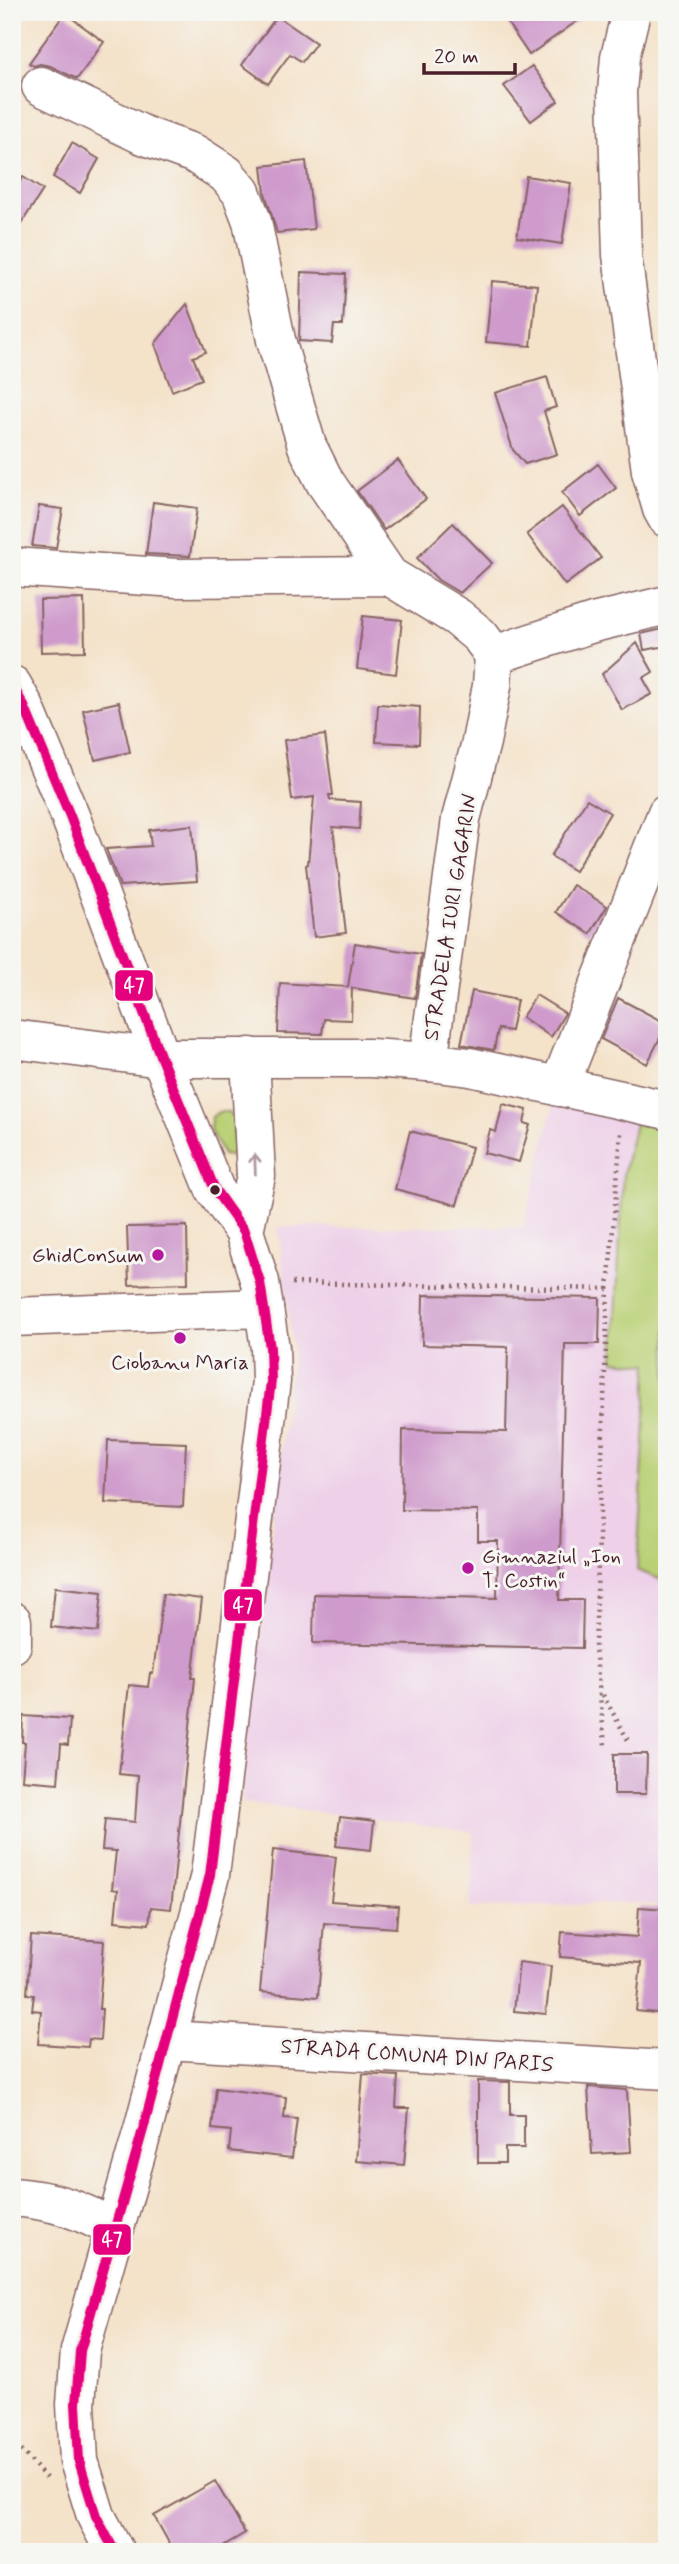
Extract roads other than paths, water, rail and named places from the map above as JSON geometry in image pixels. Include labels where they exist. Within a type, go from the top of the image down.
[{"type":"street","points":[[631,12],[620,57],[617,92],[622,255],[651,471],[667,518]]},
{"type":"street","points":[[41,86],[143,135],[195,154],[226,174],[241,192],[252,221],[276,340],[307,446],[325,482],[389,576],[457,617],[480,636],[494,655],[593,623],[667,605]]},
{"type":"street","points":[[12,567],[177,578],[389,576]]},
{"type":"street","name":"STRADELA IURI GAGARIN","points":[[428,1062],[461,819],[484,730],[492,686],[494,655]]},
{"type":"street","points":[[12,685],[24,706],[70,816],[160,1058],[215,1190],[244,1231],[262,1295],[270,1348],[271,1381],[210,1875],[80,2351],[76,2404],[79,2461],[96,2516],[115,2552]]},
{"type":"street","points":[[559,1087],[667,813]]},
{"type":"street","points":[[12,1040],[160,1058],[371,1058],[428,1062],[470,1068],[667,1110]]},
{"type":"street","points":[[244,1231],[256,1176],[250,1058]]},
{"type":"street","points":[[190,1127],[189,1111],[192,1102],[211,1082],[230,1080],[248,1094],[253,1106]]},
{"type":"street","points":[[12,1317],[262,1295]]},
{"type":"street","points":[[12,1621],[12,1644]]},
{"type":"street","name":"STRADA COMUNA DIN PARIS","points":[[167,2040],[667,2070]]},
{"type":"street","points":[[12,2197],[65,2205],[113,2228]]},
{"type":"place","name":"GhidConsum","points":[[158,1255]]},
{"type":"place","name":"Ciobanu Maria","points":[[180,1338]]},
{"type":"place","name":"Gimnaziul „Ion T. Costin“","points":[[468,1568]]}]
